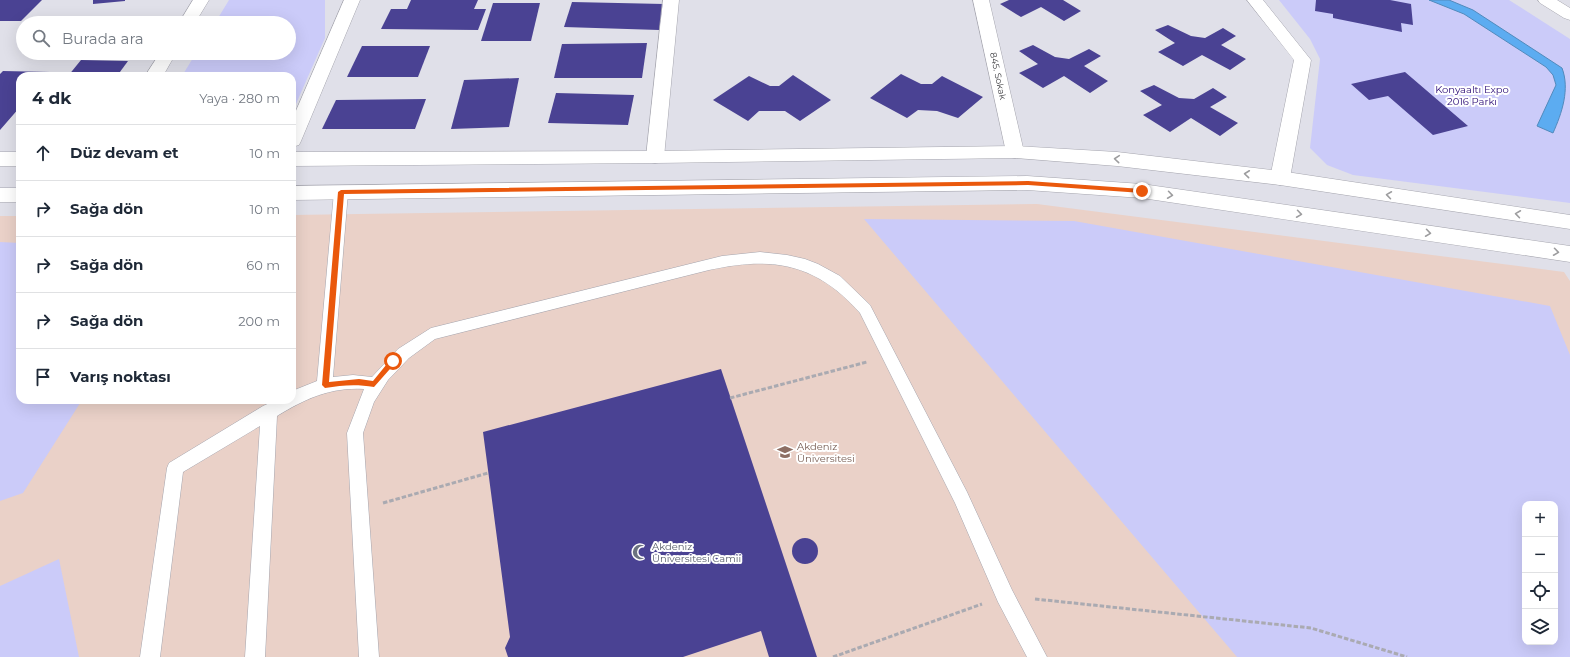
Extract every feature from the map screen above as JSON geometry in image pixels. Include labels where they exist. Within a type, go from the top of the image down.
[{"type":"street","points":[[191,16],[201,0]]},
{"type":"street","points":[[296,132],[352,0]]},
{"type":"street","points":[[655,157],[671,0]]},
{"type":"street","name":"845. Sokak","points":[[982,0],[1014,152]]},
{"type":"street","points":[[1255,0],[1303,60],[1280,178]]},
{"type":"street","points":[[1546,0],[1570,15]]},
{"type":"street","points":[[156,72],[164,60]]},
{"type":"street","points":[[296,159],[655,157],[1014,152],[1117,159],[1280,178],[1570,222]]},
{"type":"street","points":[[0,159],[16,159]]},
{"type":"street","points":[[296,193],[1028,183],[1142,191],[1570,254]]},
{"type":"street","points":[[0,195],[16,195]]},
{"type":"lane","points":[[325,385],[341,192]]},
{"type":"lane","points":[[369,657],[355,433],[361,409],[374,384],[393,361],[431,334],[634,282],[746,258],[772,258],[798,262],[819,270],[837,281],[852,293],[865,309],[961,498],[1005,596],[1037,657]]},
{"type":"lane","points":[[296,397],[325,385],[348,382],[374,384]]},
{"type":"lane","points":[[150,657],[175,468],[282,404]]},
{"type":"lane","points":[[255,657],[269,411]]},
{"type":"path","points":[[730,398],[888,356]]},
{"type":"path","points":[[359,510],[488,473]]},
{"type":"path","points":[[833,657],[1005,596],[1310,628],[1407,657]]},
{"type":"shaded area","name":"Akdeniz Üniversitesi","points":[[1037,204],[1564,272],[1570,281],[1570,657],[0,657],[0,216],[16,216],[16,404],[296,404],[296,215]]},
{"type":"green space","points":[[229,0],[325,0],[325,38],[296,104],[296,72],[184,72],[192,60],[296,60],[296,16],[219,16]]},
{"type":"green space","name":"Konyaaltı Expo 2016 Parkı","points":[[1279,0],[1509,0],[1570,39],[1570,203],[1353,175],[1327,165],[1310,148],[1320,59],[1310,39]]},
{"type":"green space","points":[[864,219],[1074,221],[1550,306],[1570,355],[1570,657],[1237,657]]},
{"type":"green space","points":[[0,242],[16,243],[16,404],[79,404],[23,493],[0,501]]},
{"type":"green space","points":[[59,559],[79,657],[0,657],[0,586]]},
{"type":"water","points":[[1429,0],[1449,0],[1473,10],[1562,68],[1565,84],[1564,101],[1553,133],[1537,126],[1556,85],[1553,75],[1546,67],[1464,14]]},
{"type":"building","points":[[0,0],[42,0],[26,16],[16,16],[16,21],[0,21]]},
{"type":"building","points":[[93,0],[125,0],[125,1],[93,4]]},
{"type":"building","points":[[411,0],[478,0],[474,9],[486,9],[478,30],[381,29],[391,9],[407,9]]},
{"type":"building","points":[[1009,0],[1063,0],[1081,11],[1064,21],[1041,7],[1021,17],[1000,4]]},
{"type":"building","points":[[1316,0],[1390,0],[1411,4],[1413,25],[1401,23],[1402,32],[1333,18],[1333,14],[1315,11]]},
{"type":"building","points":[[572,2],[664,4],[659,30],[564,27]]},
{"type":"building","points":[[493,3],[540,3],[531,41],[481,41]]},
{"type":"building","points":[[1168,25],[1191,36],[1205,38],[1223,28],[1236,36],[1221,45],[1246,59],[1230,70],[1202,55],[1183,66],[1158,52],[1175,43],[1155,30]]},
{"type":"building","points":[[647,43],[642,78],[554,78],[562,44]]},
{"type":"building","points":[[1033,45],[1055,57],[1069,59],[1089,49],[1101,56],[1084,66],[1108,81],[1090,93],[1064,76],[1043,88],[1019,73],[1038,64],[1019,51]]},
{"type":"building","points":[[362,46],[430,46],[418,77],[347,77]]},
{"type":"building","points":[[81,60],[128,61],[120,72],[71,72]]},
{"type":"building","points":[[3,71],[50,72],[16,72],[16,112],[0,130],[0,74]]},
{"type":"building","points":[[1405,72],[1468,126],[1433,135],[1388,96],[1369,100],[1351,84]]},
{"type":"building","points":[[901,74],[921,84],[932,84],[942,76],[983,97],[958,118],[937,111],[918,110],[907,118],[870,98]]},
{"type":"building","points":[[793,75],[831,100],[800,121],[785,111],[759,111],[748,121],[713,100],[749,76],[770,86],[779,86]]},
{"type":"building","points":[[519,78],[509,127],[451,129],[464,80]]},
{"type":"building","points":[[1154,85],[1179,98],[1194,99],[1213,88],[1227,97],[1210,107],[1238,123],[1220,136],[1191,118],[1170,132],[1143,115],[1162,105],[1140,91]]},
{"type":"building","points":[[556,93],[634,95],[628,125],[548,123]]},
{"type":"building","points":[[426,99],[415,129],[322,129],[336,100]]},
{"type":"building","name":"Akdeniz Üniversitesi Camii","points":[[721,369],[817,657],[769,657],[761,631],[683,657],[508,657],[505,648],[510,637],[483,432]]},
{"type":"building","points":[[805,538],[814,542],[818,551],[814,560],[805,564],[796,560],[792,551],[796,542]]},
{"type":"place","name":"Akdeniz Üniversitesi","points":[[785,452]]},
{"type":"place","name":"Akdeniz Üniversitesi Camii","points":[[640,552]]},
{"type":"route","points":[[393,361],[374,384],[342,382],[325,385],[341,192],[1028,183],[1142,191]]}]
